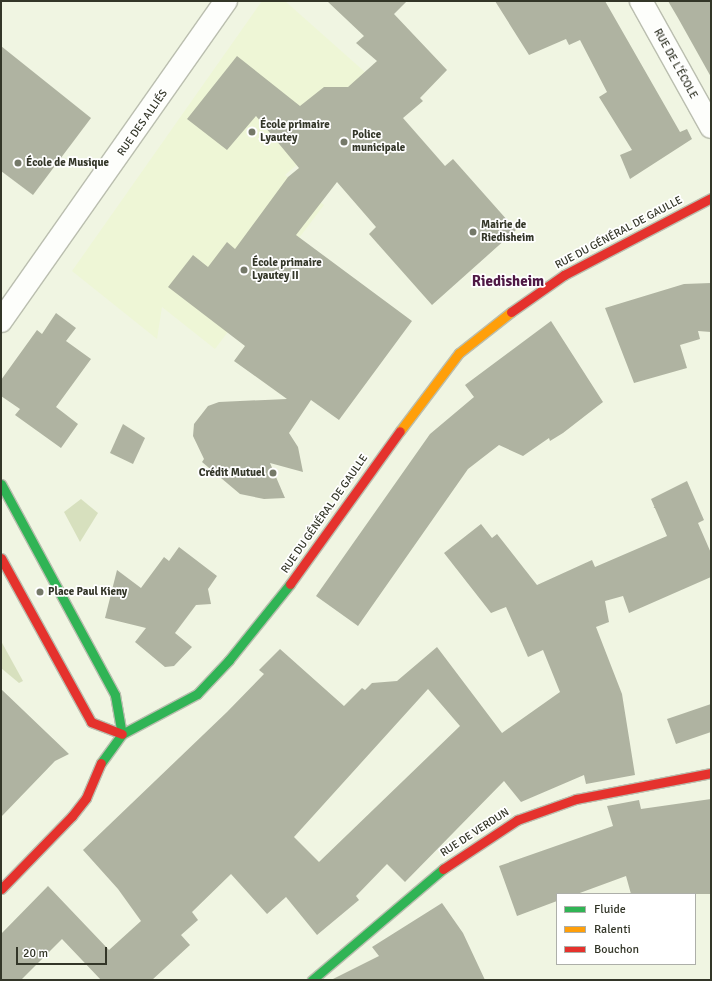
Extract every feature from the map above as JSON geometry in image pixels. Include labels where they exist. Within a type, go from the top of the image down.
[{"type":"street","name":"RUE DES ALLIÉS","points":[[1,321],[226,1]]},
{"type":"street","name":"RUE DE L'ÉCOLE","points":[[640,1],[711,127]]},
{"type":"street","name":"RUE DU GÉNÉRAL DE GAULLE","points":[[1,889],[72,816],[86,798],[106,753],[122,734],[197,694],[229,660],[308,560],[356,490],[459,352],[494,323],[564,275],[711,198]]},
{"type":"street","points":[[1,484],[115,695],[122,734]]},
{"type":"street","points":[[1,558],[91,722],[122,734]]},
{"type":"street","name":"RUE DE VERDUN","points":[[312,980],[382,918],[457,858],[517,820],[576,798],[711,773]]},
{"type":"shaded area","name":"École primaire Lyautey","points":[[262,1],[285,1],[384,89],[285,175],[324,205],[215,349],[162,307],[157,339],[72,271]]},
{"type":"shaded area","points":[[81,499],[98,513],[80,542],[64,512]]},
{"type":"shaded area","points":[[1,641],[23,681],[19,683],[1,668]]},
{"type":"building","points":[[327,1],[407,1],[394,14],[447,70],[420,98],[423,101],[403,118],[445,166],[453,159],[516,230],[432,305],[369,234],[376,227],[337,182],[296,235],[412,321],[339,420],[311,400],[289,433],[298,447],[303,472],[270,463],[285,498],[264,499],[240,494],[202,462],[204,459],[193,436],[194,424],[208,406],[219,402],[287,399],[234,361],[245,346],[168,287],[193,255],[208,267],[227,242],[235,249],[288,177],[299,168],[256,116],[227,150],[187,119],[237,56],[300,106],[324,87],[348,87],[377,61],[356,43],[364,36]]},
{"type":"building","points":[[495,1],[605,1],[680,132],[687,129],[692,139],[630,179],[620,155],[632,150],[599,97],[607,92],[580,40],[569,45],[566,39],[529,55]]},
{"type":"building","points":[[668,1],[711,1],[711,77],[678,18]]},
{"type":"building","points":[[1,46],[91,118],[33,195],[1,171]]},
{"type":"building","points":[[711,283],[711,332],[698,331],[700,339],[680,345],[687,368],[634,383],[605,308],[684,284]]},
{"type":"building","points":[[56,313],[76,328],[66,341],[91,359],[56,407],[78,424],[61,448],[15,415],[20,409],[1,396],[1,380],[37,330],[42,334]]},
{"type":"building","points":[[551,321],[603,402],[563,433],[550,441],[549,438],[523,456],[499,445],[468,469],[358,626],[316,596],[430,434],[474,397],[465,385]]},
{"type":"building","points":[[123,424],[145,438],[133,464],[110,453]]},
{"type":"building","points":[[687,481],[704,520],[698,523],[711,553],[711,577],[629,613],[623,596],[605,601],[609,622],[596,627],[622,694],[635,775],[586,784],[584,775],[521,802],[504,781],[405,882],[387,864],[356,896],[359,900],[317,935],[286,897],[267,914],[231,874],[192,912],[198,920],[181,935],[190,945],[152,980],[101,980],[62,939],[21,980],[1,980],[1,934],[48,886],[109,950],[141,921],[118,889],[83,850],[227,712],[264,674],[259,670],[280,649],[344,706],[362,688],[365,690],[372,683],[397,681],[437,647],[502,733],[560,692],[543,650],[528,657],[506,607],[491,613],[444,553],[481,524],[492,538],[497,534],[537,585],[592,560],[595,567],[667,536],[651,499]],"holes":[[[428,689],[460,726],[319,862],[294,837]]]},
{"type":"building","points":[[179,547],[217,576],[208,589],[211,604],[196,605],[175,633],[192,647],[174,666],[165,667],[135,642],[146,628],[105,618],[117,570],[141,588],[164,557],[169,561]]},
{"type":"building","points":[[1,689],[69,754],[55,761],[1,817]]},
{"type":"building","points":[[711,704],[711,732],[676,744],[667,719]]},
{"type":"building","points":[[711,799],[711,894],[631,893],[626,876],[580,893],[556,893],[556,901],[517,916],[499,866],[613,826],[607,806],[639,800],[641,809]]},
{"type":"building","points":[[442,903],[463,933],[485,980],[331,980],[379,956],[372,947]]},
{"type":"traffic: fast","points":[[1,484],[115,695],[122,734]]},
{"type":"traffic: fast","points":[[101,763],[122,734],[197,694],[229,660],[290,584]]},
{"type":"traffic: fast","points":[[312,980],[443,869]]},
{"type":"traffic: slow","points":[[400,431],[459,353],[511,312]]},
{"type":"traffic: jam","points":[[511,312],[564,275],[711,198]]},
{"type":"traffic: jam","points":[[290,584],[400,431]]},
{"type":"traffic: jam","points":[[1,558],[91,722],[122,734]]},
{"type":"traffic: jam","points":[[1,889],[72,816],[86,798],[101,763]]},
{"type":"traffic: jam","points":[[443,869],[517,820],[576,799],[711,773]]},
{"type":"place","name":"École primaire Lyautey","points":[[252,132]]},
{"type":"place","name":"Police municipale","points":[[344,142]]},
{"type":"place","name":"École de Musique","points":[[18,163]]},
{"type":"place","name":"Mairie de Riedisheim","points":[[473,232]]},
{"type":"place","name":"École primaire Lyautey II","points":[[244,270]]},
{"type":"place","name":"Crédit Mutuel","points":[[273,473]]},
{"type":"place","name":"Place Paul Kieny","points":[[40,592]]},
{"type":"district","name":"Riedisheim","points":[[508,282]]}]
